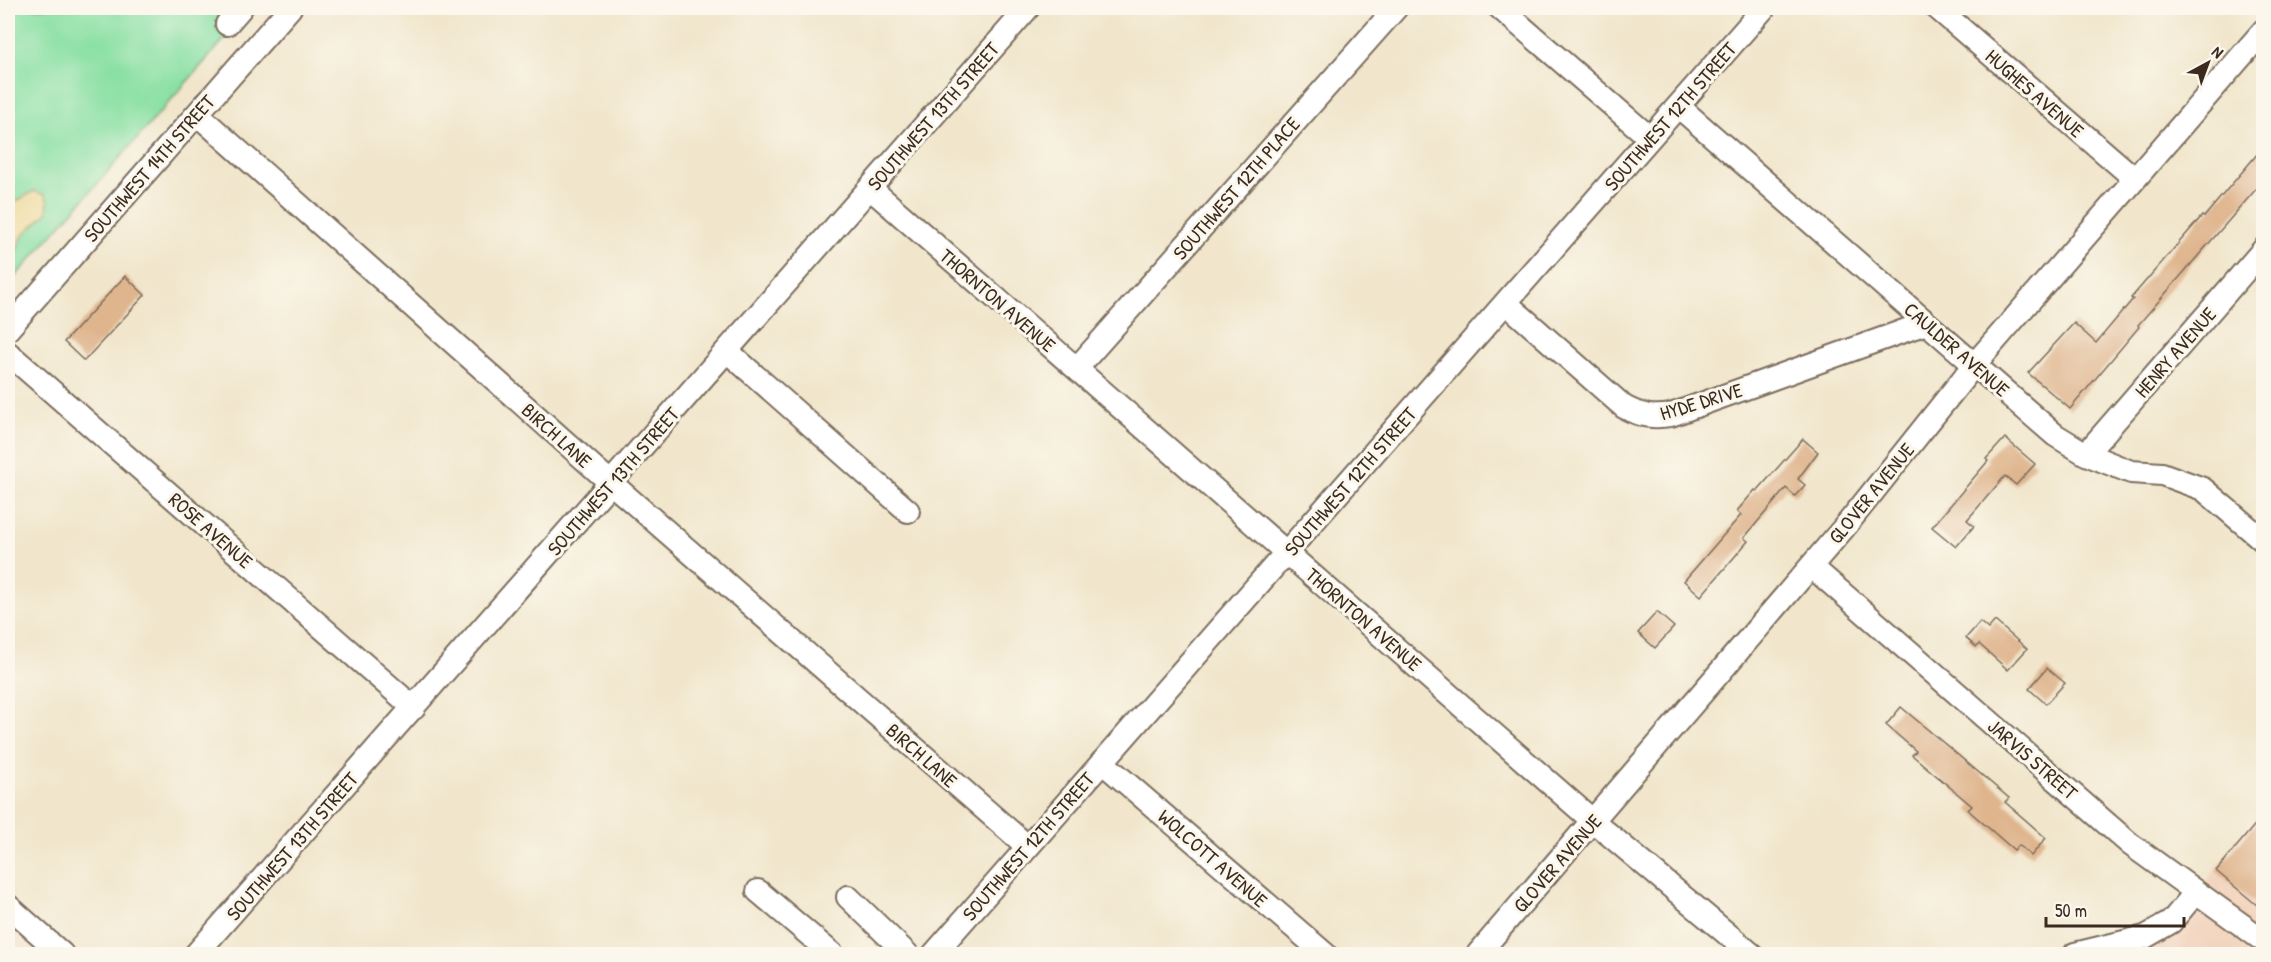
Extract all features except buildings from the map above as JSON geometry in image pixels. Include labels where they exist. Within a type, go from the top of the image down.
[{"type":"street","name":"SOUTHWEST 14TH STREET","points":[[8,329],[290,8]]},
{"type":"street","name":"SOUTHWEST 13TH STREET","points":[[196,954],[1028,8]]},
{"type":"street","name":"SOUTHWEST 12TH PLACE","points":[[1077,368],[1396,8]]},
{"type":"street","points":[[1500,8],[1650,138]]},
{"type":"street","name":"SOUTHWEST 12TH STREET","points":[[934,954],[1764,8]]},
{"type":"street","name":"HUGHES AVENUE","points":[[1937,8],[2134,178]]},
{"type":"street","name":"GLOVER AVENUE","points":[[1478,954],[1848,523],[1974,364],[2264,30]]},
{"type":"street","name":"CAULDER AVENUE","points":[[1678,106],[2055,435],[2086,454],[2131,472],[2162,474],[2203,489],[2264,541]]},
{"type":"street","name":"BIRCH LANE","points":[[197,114],[611,483],[1028,847]]},
{"type":"street","name":"THORNTON AVENUE","points":[[870,188],[1593,821],[1751,954]]},
{"type":"street","name":"HENRY AVENUE","points":[[2086,454],[2264,249]]},
{"type":"street","name":"HYDE DRIVE","points":[[1506,303],[1624,407],[1639,415],[1655,417],[1671,415],[1926,323]]},
{"type":"street","points":[[727,351],[908,511]]},
{"type":"street","name":"ROSE AVENUE","points":[[8,353],[414,708]]},
{"type":"street","name":"JARVIS STREET","points":[[1811,566],[2130,844],[2264,941]]},
{"type":"street","name":"WOLCOTT AVENUE","points":[[1102,762],[1325,954]]},
{"type":"street","points":[[758,891],[832,954]]},
{"type":"street","points":[[2075,954],[2145,937],[2171,922],[2196,892]]},
{"type":"street","points":[[848,897],[907,954]]},
{"type":"street","points":[[8,906],[62,954]]},
{"type":"shaded area","points":[[2263,814],[2263,954],[2148,954],[2145,937],[2171,922]]},
{"type":"green space","points":[[8,8],[252,8],[8,285]]},
{"type":"sand","points":[[34,191],[45,195],[48,201],[47,213],[24,234],[8,261],[8,206]]}]
